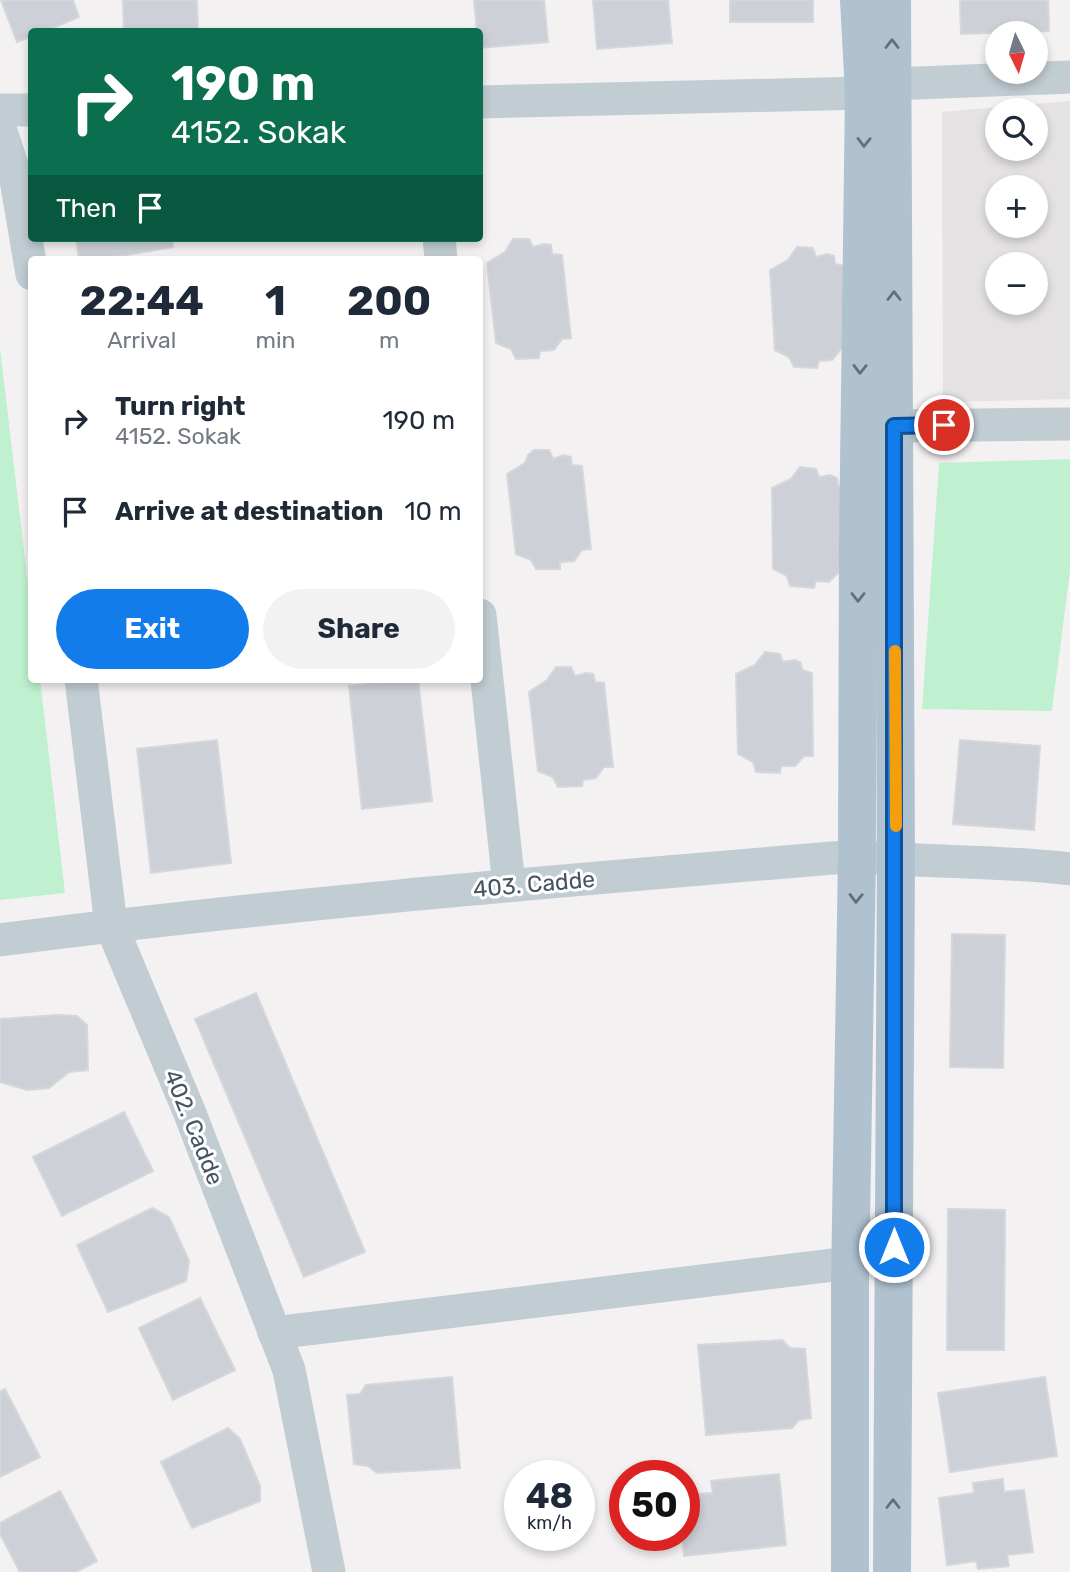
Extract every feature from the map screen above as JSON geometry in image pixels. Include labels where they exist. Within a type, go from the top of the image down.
[{"type":"main road","points":[[859,0],[878,88],[894,426],[896,860],[892,1572]]},
{"type":"main road","points":[[850,1572],[850,1264],[857,856],[858,541],[878,88],[892,0]]},
{"type":"street","points":[[483,102],[878,88],[1070,77]]},
{"type":"street","points":[[0,110],[28,110]]},
{"type":"street","points":[[0,128],[15,174],[29,256]]},
{"type":"street","points":[[894,426],[1070,424]]},
{"type":"street","points":[[483,643],[509,885]]},
{"type":"street","name":"402. Cadde","points":[[81,683],[111,926],[189,1111],[289,1370],[329,1572]]},
{"type":"street","name":"403. Cadde","points":[[0,940],[509,885],[857,856],[896,860],[1025,863],[1070,869]]},
{"type":"street","points":[[274,1333],[850,1264]]},
{"type":"shaded area","points":[[1070,101],[1070,399],[943,402],[942,112],[985,108],[985,161],[1048,161],[1048,103]]},
{"type":"green space","points":[[0,348],[28,585],[28,683],[40,683],[65,893],[0,900]]},
{"type":"green space","points":[[1070,459],[1070,570],[1052,711],[922,709],[939,463]]},
{"type":"building","points":[[1,0],[73,0],[79,17],[53,28],[28,28],[28,38],[17,42]]},
{"type":"building","points":[[123,0],[197,0],[198,28],[124,28]]},
{"type":"building","points":[[474,0],[544,0],[548,42],[483,48],[483,28],[477,28]]},
{"type":"building","points":[[593,0],[668,0],[672,43],[597,49]]},
{"type":"building","points":[[730,0],[813,0],[813,22],[730,22]]},
{"type":"building","points":[[960,0],[1048,0],[1049,31],[1048,21],[985,21],[985,33],[961,34]]},
{"type":"building","points":[[513,239],[529,239],[533,247],[551,245],[552,254],[562,255],[571,338],[562,339],[554,350],[540,351],[539,358],[516,359],[511,349],[496,343],[487,263],[505,252]]},
{"type":"building","points":[[77,242],[172,242],[173,247],[120,256],[79,256]]},
{"type":"building","points":[[797,247],[813,248],[816,257],[827,254],[834,256],[835,264],[845,266],[849,349],[841,349],[832,360],[819,361],[817,368],[794,367],[789,357],[775,350],[770,270],[788,260]]},
{"type":"building","points":[[534,450],[549,450],[553,459],[564,455],[571,457],[572,465],[582,466],[591,549],[582,550],[574,561],[560,562],[560,569],[536,569],[531,560],[516,554],[507,474],[525,463]]},
{"type":"building","points":[[800,467],[816,469],[819,477],[830,475],[837,478],[838,486],[847,488],[839,572],[829,582],[816,581],[814,588],[790,586],[787,576],[773,569],[772,488],[791,479]]},
{"type":"building","points":[[765,652],[780,654],[783,662],[795,660],[801,663],[802,670],[812,673],[813,756],[804,756],[795,766],[781,766],[780,773],[756,772],[753,762],[738,754],[736,674],[755,665]]},
{"type":"building","points":[[556,667],[571,667],[575,676],[593,674],[595,682],[604,683],[613,767],[604,767],[596,778],[583,780],[582,786],[558,787],[553,777],[538,771],[529,692],[547,680]]},
{"type":"building","points":[[418,683],[432,801],[362,809],[349,686]]},
{"type":"building","points":[[217,740],[231,863],[151,873],[137,749]]},
{"type":"building","points":[[960,740],[1040,746],[1034,830],[953,824]]},
{"type":"building","points":[[952,934],[1005,935],[1003,1068],[950,1067]]},
{"type":"building","points":[[256,993],[365,1252],[304,1277],[195,1019]]},
{"type":"building","points":[[77,1016],[87,1025],[88,1070],[69,1072],[49,1088],[27,1090],[0,1082],[0,1019]]},
{"type":"building","points":[[124,1112],[153,1171],[62,1216],[33,1157]]},
{"type":"building","points":[[152,1208],[169,1217],[189,1261],[186,1281],[108,1312],[77,1245]]},
{"type":"building","points":[[948,1209],[1005,1210],[1004,1350],[947,1350]]},
{"type":"building","points":[[200,1298],[235,1370],[173,1400],[139,1328]]},
{"type":"building","points":[[782,1340],[790,1348],[805,1349],[811,1418],[799,1420],[792,1428],[706,1435],[698,1345]]},
{"type":"building","points":[[452,1377],[460,1468],[377,1473],[368,1466],[354,1464],[347,1395],[360,1394],[366,1385]]},
{"type":"building","points":[[1045,1377],[1057,1456],[950,1472],[938,1393]]},
{"type":"building","points":[[5,1389],[40,1457],[0,1477],[0,1392]]},
{"type":"building","points":[[228,1428],[240,1439],[260,1486],[260,1501],[192,1528],[161,1462]]},
{"type":"building","points":[[779,1474],[786,1545],[684,1556],[684,1551],[700,1551],[700,1494],[713,1493],[711,1481]]},
{"type":"building","points":[[1003,1479],[1004,1492],[1024,1490],[1033,1552],[1007,1555],[1009,1566],[978,1569],[976,1561],[947,1565],[939,1498],[974,1493],[973,1483]]},
{"type":"building","points":[[60,1491],[97,1561],[76,1572],[20,1572],[0,1534],[0,1523]]},
{"type":"slow traffic","points":[[895,651],[896,826]]},
{"type":"route","points":[[894,1247],[894,426],[944,425]]}]
